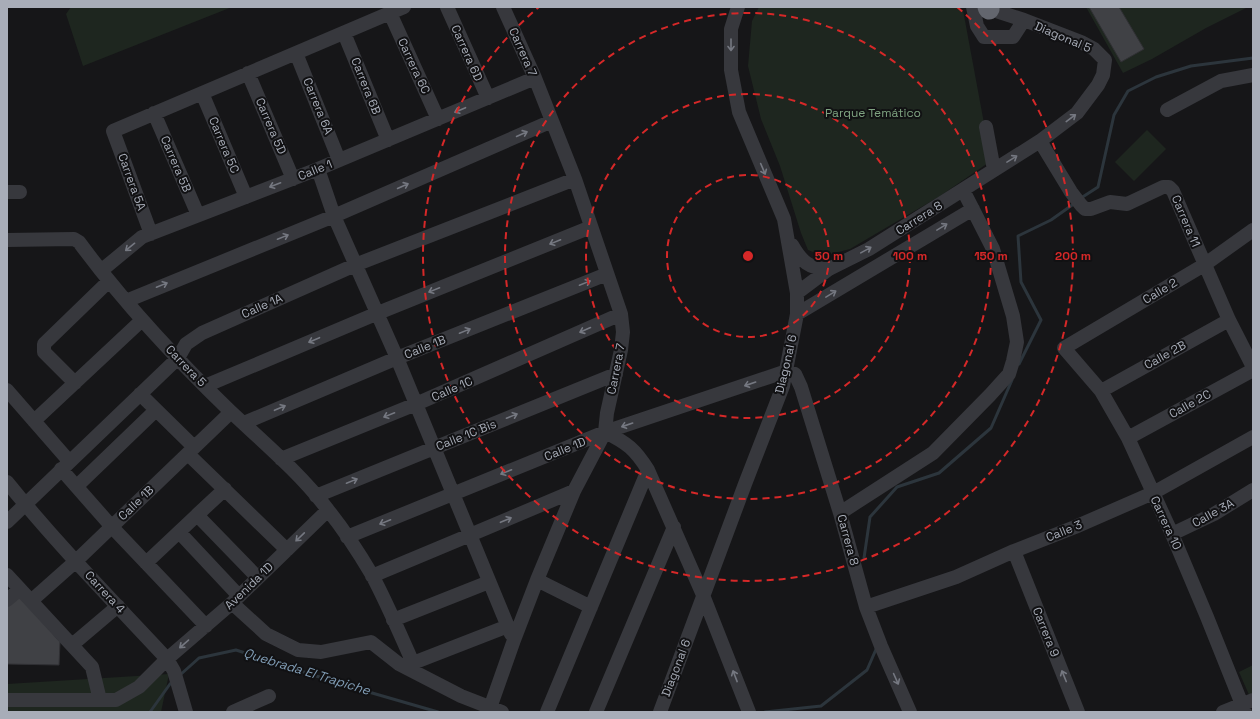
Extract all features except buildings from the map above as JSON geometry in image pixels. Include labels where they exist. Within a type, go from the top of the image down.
[{"type":"street","points":[[154,113],[404,7]]},
{"type":"street","name":"Carrera 6D","points":[[447,7],[488,98]]},
{"type":"street","name":"Carrera 7","points":[[503,7],[535,78],[575,179],[621,314],[623,332],[621,350],[607,413],[605,432]]},
{"type":"street","name":"Diagonal 6","points":[[660,712],[783,386],[797,314],[797,293],[784,219],[739,112],[731,70],[731,29],[738,7]]},
{"type":"street","points":[[984,8],[977,26],[984,37],[1013,37],[1024,20]]},
{"type":"street","name":"Diagonal 5","points":[[984,8],[1024,20],[1081,42],[1094,49],[1105,60],[1103,75],[1098,85],[1077,113],[1040,141]]},
{"type":"street","name":"Carrera 6C","points":[[390,13],[438,119]]},
{"type":"street","name":"Carrera 6B","points":[[344,33],[388,140]]},
{"type":"street","name":"Carrera 6A","points":[[296,53],[339,160]]},
{"type":"street","name":"Carrera 5D","points":[[248,73],[293,179]]},
{"type":"street","points":[[1167,110],[1221,81],[1253,75]]},
{"type":"street","name":"Calle 1","points":[[75,383],[44,352],[44,344],[103,273],[142,237],[318,169],[535,78]]},
{"type":"street","name":"Carrera 5C","points":[[202,93],[246,197]]},
{"type":"street","name":"Carrera 5A","points":[[150,234],[112,131],[154,113]]},
{"type":"street","name":"Carrera 5B","points":[[154,113],[198,215]]},
{"type":"street","points":[[126,301],[334,216],[552,121]]},
{"type":"street","points":[[986,127],[994,170]]},
{"type":"street","name":"Carrera 8","points":[[797,293],[829,270],[869,249],[1040,141]]},
{"type":"street","name":"Carrera 11","points":[[1040,141],[1071,192],[1085,209],[1091,209],[1110,202],[1127,204],[1163,187],[1169,187],[1173,191],[1204,265],[1253,369]]},
{"type":"street","points":[[318,169],[334,216],[378,313],[514,640]]},
{"type":"street","name":"Calle 1A","points":[[7,522],[178,358],[186,344],[202,333],[355,265],[575,179]]},
{"type":"street","points":[[840,513],[933,453],[1009,374],[1016,342],[1013,316],[993,249],[964,190]]},
{"type":"street","points":[[797,314],[973,209]]},
{"type":"street","points":[[205,386],[378,313],[591,227]]},
{"type":"street","name":"Calle 2","points":[[1064,348],[1204,265],[1253,230]]},
{"type":"street","points":[[788,237],[798,256],[802,260],[818,269],[829,270]]},
{"type":"street","name":"Carrera 5","points":[[7,240],[74,239],[79,242],[142,320],[205,386],[281,459],[328,510],[372,576],[413,663],[508,626]]},
{"type":"street","name":"Calle 1B","points":[[244,423],[397,358],[607,274]]},
{"type":"street","name":"Calle 1C","points":[[281,459],[416,404],[621,314]]},
{"type":"street","points":[[34,421],[142,320]]},
{"type":"street","name":"Calle 2B","points":[[1101,391],[1229,320]]},
{"type":"street","name":"Carrera 10","points":[[1064,348],[1101,391],[1128,438],[1172,534],[1246,705]]},
{"type":"street","name":"Calle 2C","points":[[1128,438],[1253,369]]},
{"type":"street","name":"Carrera 8","points":[[787,371],[795,374],[801,387],[840,513],[866,607],[881,646],[910,712]]},
{"type":"street","name":"Calle 1D","points":[[347,537],[605,432],[787,371]]},
{"type":"street","name":"Calle 1C Bis","points":[[316,496],[616,374]]},
{"type":"street","points":[[7,390],[34,421],[65,465],[77,486],[112,527],[206,626]]},
{"type":"street","points":[[140,394],[156,410],[225,489],[287,550]]},
{"type":"street","points":[[77,486],[156,410]]},
{"type":"street","name":"Calle 1B","points":[[31,600],[76,561],[231,412]]},
{"type":"street","points":[[179,532],[266,634],[298,650],[320,652],[371,642],[399,664],[460,696],[496,710],[514,640],[537,580],[574,490],[605,432],[622,440],[630,446],[648,470],[704,595],[749,712]]},
{"type":"street","name":"Calle 3","points":[[866,607],[956,577],[1153,493],[1253,437]]},
{"type":"street","points":[[547,712],[648,470]]},
{"type":"street","name":"Carrera 4","points":[[7,482],[76,561],[171,665]]},
{"type":"street","points":[[146,563],[225,489]]},
{"type":"street","points":[[372,576],[574,490]]},
{"type":"street","name":"Calle 3A","points":[[1172,534],[1214,514],[1253,490]]},
{"type":"street","name":"Avenida 1D","points":[[7,700],[116,700],[139,687],[171,665],[206,626],[236,600],[328,510]]},
{"type":"street","points":[[197,515],[258,578]]},
{"type":"street","points":[[596,712],[674,527]]},
{"type":"street","name":"Carrera 9","points":[[1014,551],[1078,712]]},
{"type":"street","points":[[7,575],[92,667],[100,700]]},
{"type":"street","points":[[537,580],[590,607]]},
{"type":"street","points":[[394,620],[489,582]]},
{"type":"street","points":[[7,600],[20,589]]},
{"type":"street","points":[[72,645],[118,606]]},
{"type":"street","points":[[171,665],[186,712]]},
{"type":"street","points":[[233,712],[269,696]]},
{"type":"street","points":[[1223,712],[1246,705]]},
{"type":"green space","points":[[71,7],[232,7],[83,66],[66,14]]},
{"type":"green space","name":"Parque Temático","points":[[759,7],[954,7],[963,10],[991,161],[940,196],[850,249],[823,256],[808,250],[801,233],[780,166],[761,119],[748,66],[752,21]]},
{"type":"green space","points":[[1086,7],[1248,7],[1123,73]]},
{"type":"green space","points":[[1147,130],[1166,149],[1134,181],[1115,162]]},
{"type":"green space","points":[[1253,665],[1253,696],[1250,697],[1239,672]]},
{"type":"green space","points":[[169,674],[161,712],[7,712],[7,684]]},
{"type":"waterway","points":[[1081,198],[1098,187],[1114,115],[1128,91],[1156,77],[1191,66],[1253,58]]},
{"type":"waterway","points":[[1019,364],[1041,320],[1021,282],[1018,236],[1051,220],[1075,203]]},
{"type":"waterway","points":[[864,558],[870,517],[897,487],[939,473],[991,428],[1012,380]]},
{"type":"waterway","points":[[765,712],[821,706],[867,670],[877,647]]},
{"type":"waterway","name":"Quebrada El Trapiche","points":[[180,675],[199,658],[236,650],[341,684],[438,712]]},
{"type":"waterway","name":"Quebrada El Trapiche","points":[[150,712],[173,681]]}]
